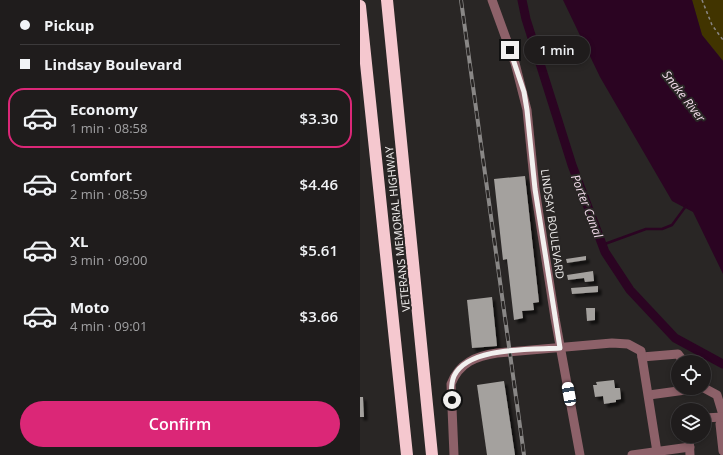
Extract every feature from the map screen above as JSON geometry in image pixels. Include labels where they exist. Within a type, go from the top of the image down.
[{"type":"highway","name":"VETERANS MEMORIAL HIGHWAY","points":[[387,0],[432,455]]},
{"type":"highway","name":"VETERANS MEMORIAL HIGHWAY","points":[[360,6],[407,455]]},
{"type":"street","name":"LINDSAY BOULEVARD","points":[[492,0],[515,63],[526,104],[535,189],[560,348],[580,455]]},
{"type":"street","points":[[454,455],[451,384],[455,374],[462,366],[481,356],[492,354],[612,343],[628,344],[641,351],[657,452]]},
{"type":"street","points":[[642,357],[679,355]]},
{"type":"street","points":[[649,395],[671,392]]},
{"type":"street","points":[[711,392],[718,395],[723,416],[720,424],[723,451]]},
{"type":"street","points":[[711,417],[723,416]]},
{"type":"street","points":[[632,455],[657,452],[690,451]]},
{"type":"path","points":[[702,0],[712,25],[723,40]]},
{"type":"shaded area","points":[[692,0],[723,0],[723,61],[702,35]]},
{"type":"water","name":"Snake River","points":[[563,0],[692,0],[702,35],[723,61],[723,274],[693,212],[672,201],[600,77]]},
{"type":"building","points":[[525,176],[539,302],[533,303],[534,310],[522,311],[523,318],[514,320],[507,259],[503,260],[494,179]]},
{"type":"building","points":[[586,256],[586,260],[567,263],[566,259]]},
{"type":"building","points":[[593,271],[594,281],[585,282],[584,278],[568,280],[567,275]]},
{"type":"building","points":[[598,286],[598,292],[572,294],[571,288]]},
{"type":"building","points":[[492,297],[497,346],[472,348],[467,300]]},
{"type":"building","points":[[586,308],[595,308],[595,320],[587,321]]},
{"type":"building","points":[[614,380],[615,388],[620,388],[621,399],[616,400],[616,402],[604,404],[603,396],[595,397],[593,385],[597,385],[596,382]]},
{"type":"building","points":[[504,381],[515,455],[487,455],[477,385]]},
{"type":"building","points":[[360,397],[363,397],[364,417],[360,417]]},
{"type":"waterway","name":"Porter Canal","points":[[522,0],[526,19],[572,165],[605,252],[630,290],[675,338],[723,364]]},
{"type":"waterway","points":[[602,245],[646,229],[662,229],[672,225],[686,206]]},
{"type":"railway","points":[[461,0],[524,455]]},
{"type":"route","points":[[452,400],[451,384],[455,374],[462,366],[472,360],[481,356],[497,353],[560,348],[535,189],[524,92],[510,50]]}]
